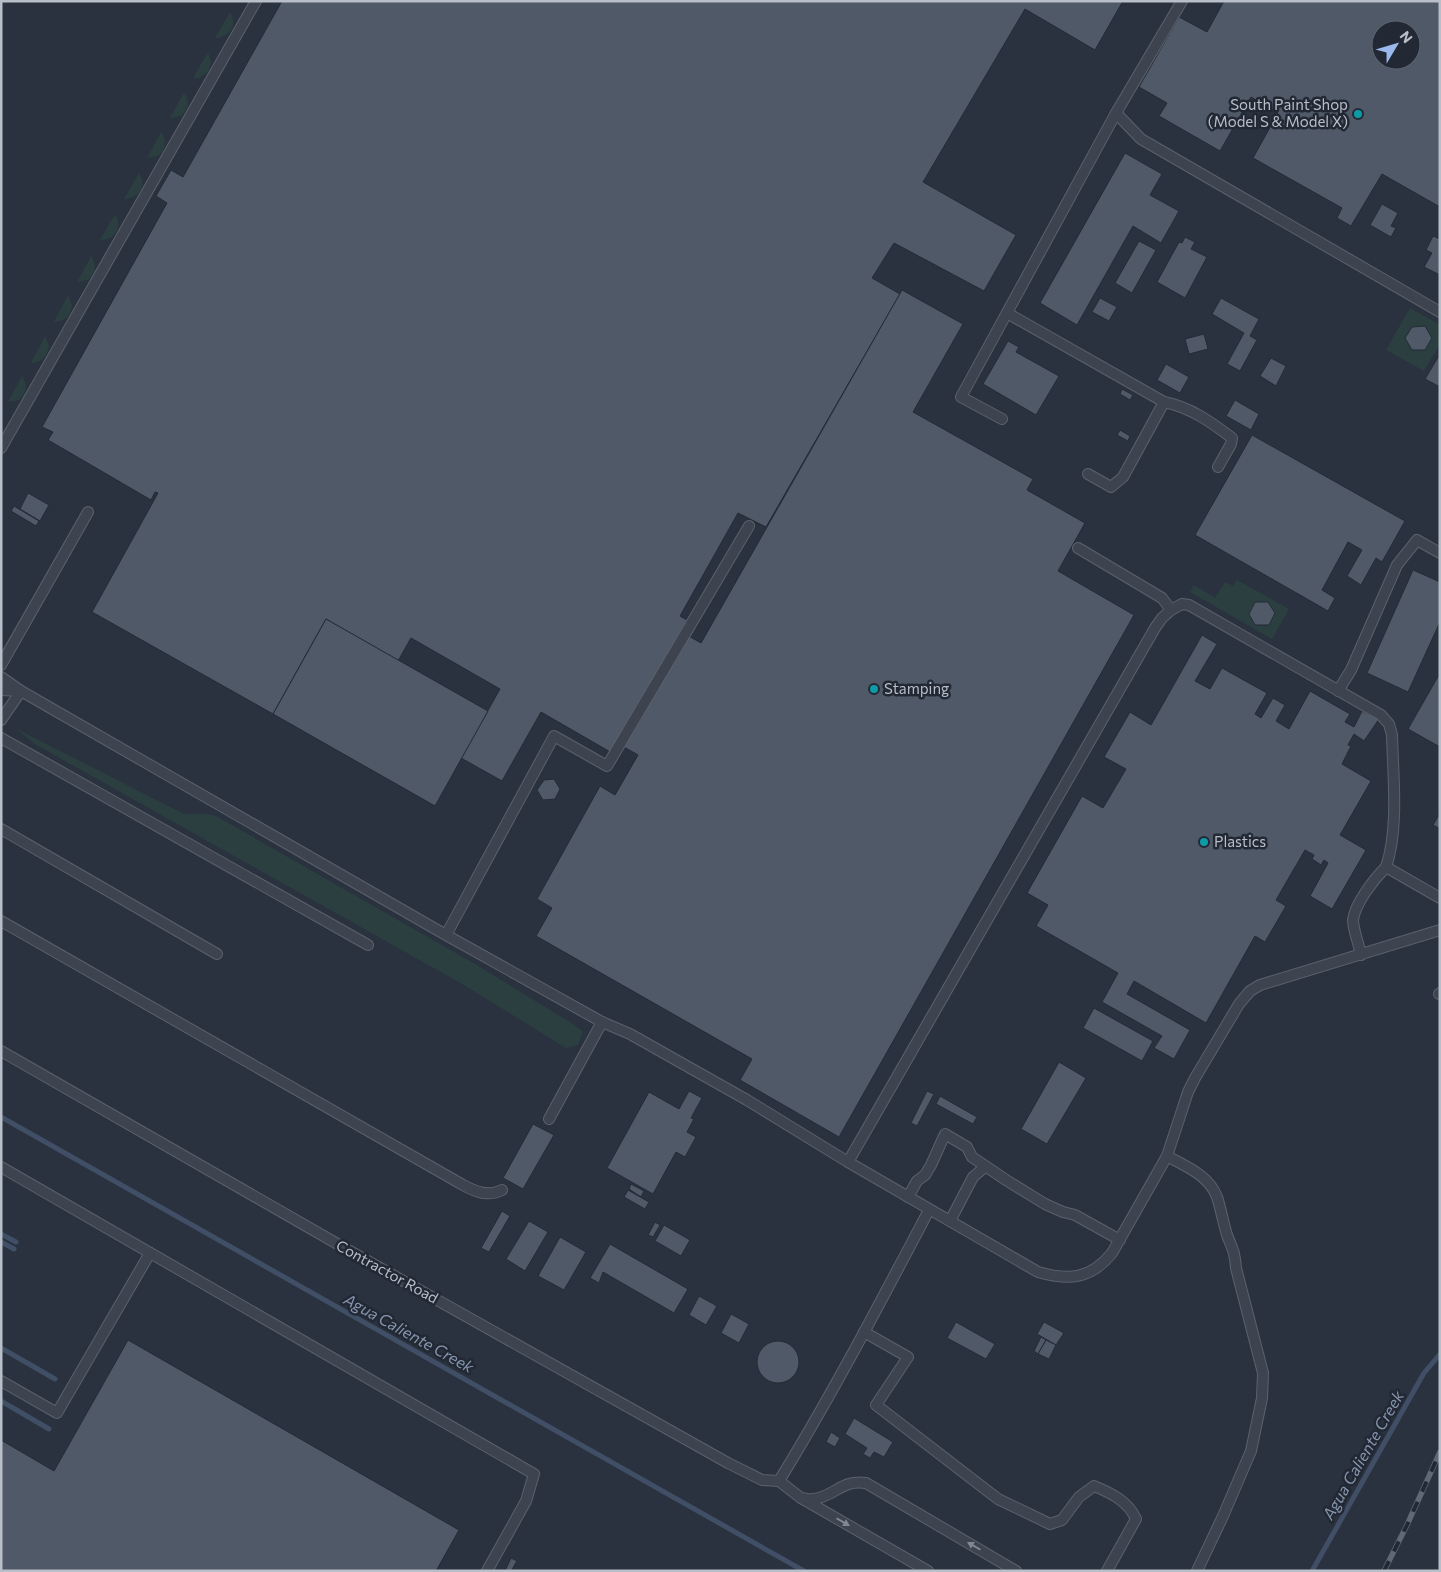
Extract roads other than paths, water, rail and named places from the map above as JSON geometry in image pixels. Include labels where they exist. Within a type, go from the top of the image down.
[{"type":"lane","points":[[1,448],[256,1]]},
{"type":"lane","points":[[1002,419],[961,396],[1116,113],[1182,1]]},
{"type":"lane","points":[[1116,113],[1141,139],[1440,312]]},
{"type":"lane","points":[[1006,313],[1164,402],[1178,405],[1213,423],[1232,438],[1231,444],[1218,467]]},
{"type":"lane","points":[[1088,474],[1111,487],[1123,477],[1164,402]]},
{"type":"lane","points":[[1,665],[88,512]]},
{"type":"lane","points":[[446,935],[554,736],[607,766],[749,526]]},
{"type":"lane","points":[[1338,691],[1351,670],[1397,565],[1417,540],[1440,553]]},
{"type":"lane","points":[[1078,548],[1162,598],[1171,610]]},
{"type":"lane","points":[[848,1162],[1155,628],[1162,618],[1182,604],[1189,605],[1382,715],[1389,724],[1392,735],[1394,836],[1386,867],[1375,878],[1357,908],[1353,921],[1361,955]]},
{"type":"lane","points":[[1,677],[21,691],[446,935],[602,1022],[630,1034],[688,1067],[929,1210],[1038,1272],[1055,1277],[1073,1277],[1090,1273],[1103,1264],[1112,1253],[1167,1156],[1192,1085],[1239,1004],[1250,991],[1260,985],[1440,930]]},
{"type":"lane","points":[[1,690],[21,691]]},
{"type":"lane","points":[[1,720],[21,691]]},
{"type":"lane","points":[[1,738],[368,945]]},
{"type":"lane","points":[[1,829],[218,954]]},
{"type":"lane","points":[[1386,867],[1440,898]]},
{"type":"lane","points":[[1,921],[463,1185],[484,1194],[494,1194],[502,1190]]},
{"type":"lane","points":[[549,1119],[602,1022]]},
{"type":"lane","name":"Contractor Road","points":[[1,1051],[348,1250],[728,1463],[762,1480],[779,1481]]},
{"type":"lane","points":[[908,1197],[917,1181],[926,1175],[945,1134],[967,1147],[972,1157],[985,1167],[1045,1204],[1075,1215],[1120,1240]]},
{"type":"lane","points":[[1167,1156],[1200,1175],[1210,1184],[1216,1195],[1227,1236],[1234,1250],[1239,1280],[1263,1373],[1262,1398],[1251,1451],[1224,1516],[1197,1571]]},
{"type":"lane","points":[[1,1167],[534,1474],[526,1501],[487,1571]]},
{"type":"lane","points":[[950,1221],[973,1177],[985,1167]]},
{"type":"lane","points":[[928,1571],[801,1498],[779,1481],[806,1437],[929,1210]]},
{"type":"lane","points":[[1,1381],[57,1414],[150,1253]]},
{"type":"lane","points":[[864,1332],[908,1357],[876,1404],[998,1499],[1050,1524],[1062,1520],[1078,1497],[1094,1486],[1112,1494],[1131,1509],[1136,1519],[1107,1571]]},
{"type":"lane","points":[[801,1498],[812,1500],[846,1484],[856,1481],[866,1483],[1016,1571]]},
{"type":"waterway","name":"Agua Caliente Creek","points":[[1,1117],[804,1571]]},
{"type":"waterway","points":[[1,1234],[16,1242]]},
{"type":"waterway","points":[[1,1242],[14,1249]]},
{"type":"waterway","points":[[1,1348],[55,1379]]},
{"type":"waterway","name":"Agua Caliente Creek","points":[[1312,1571],[1424,1373],[1440,1354]]},
{"type":"waterway","points":[[1,1401],[49,1429]]},
{"type":"railway","points":[[1384,1571],[1440,1452]]},
{"type":"place","name":"South Paint Shop (Model S & Model X)","points":[[1358,114]]},
{"type":"place","name":"Stamping","points":[[874,689]]},
{"type":"place","name":"Plastics","points":[[1204,842]]}]
